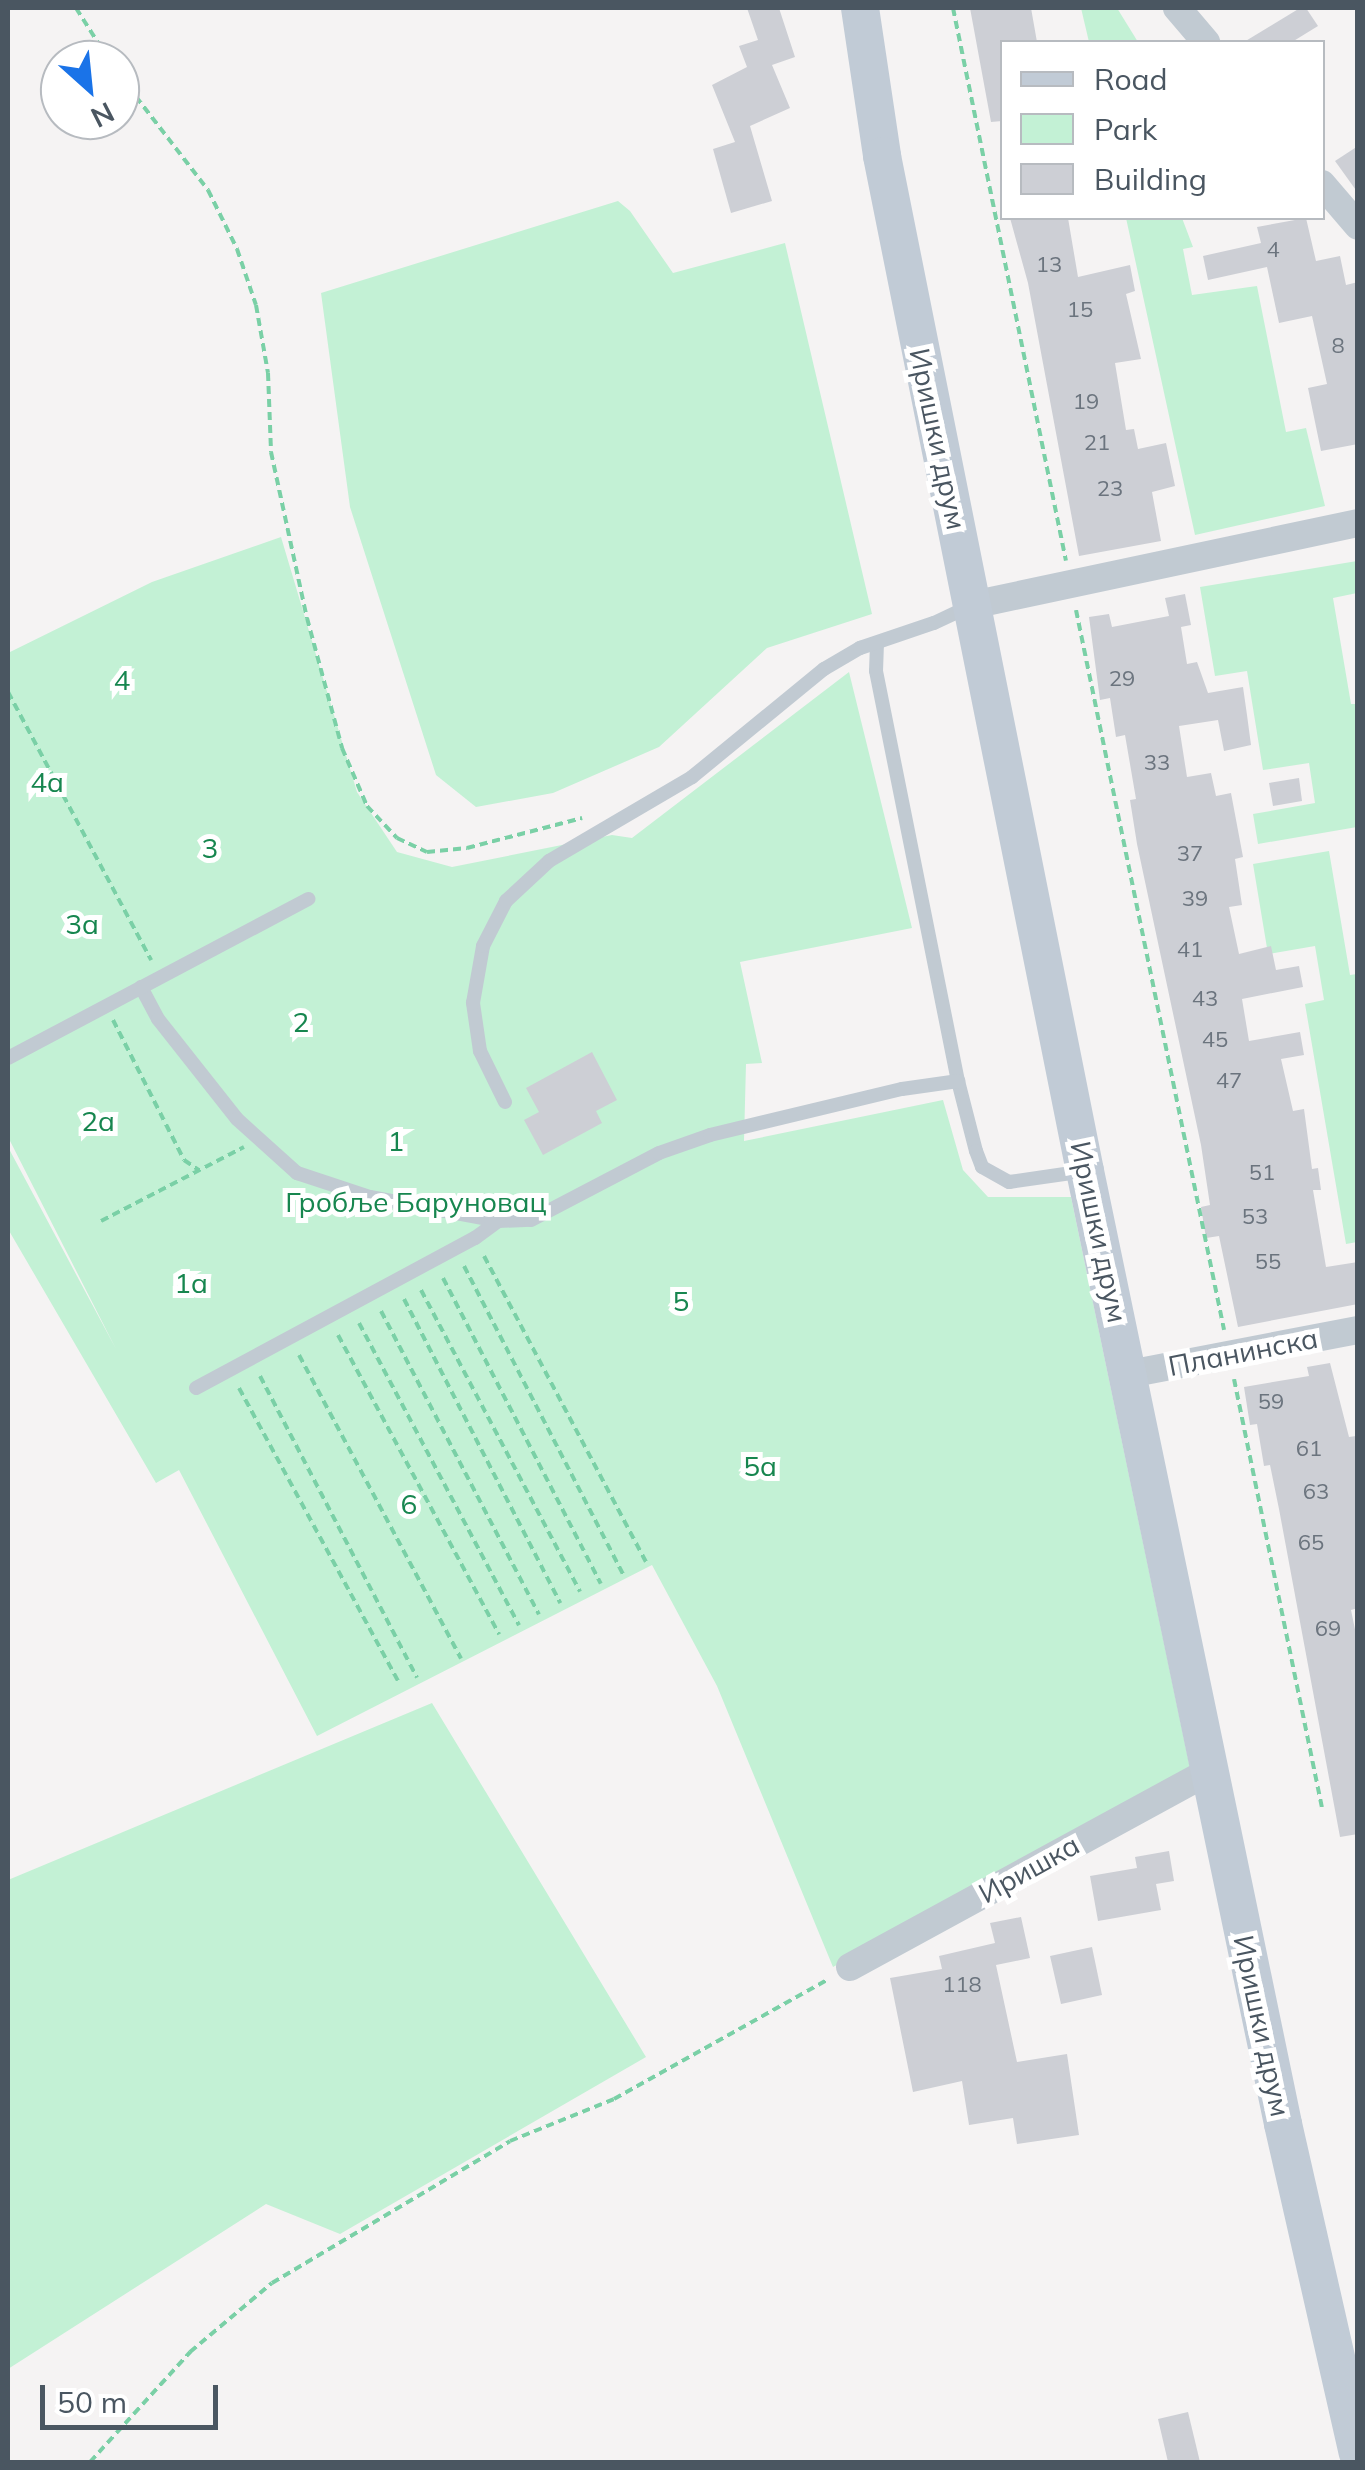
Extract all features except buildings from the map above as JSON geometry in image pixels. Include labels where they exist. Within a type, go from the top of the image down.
[{"type":"street","name":"Иришки друм","points":[[860,8],[886,174],[1085,1171],[1208,1772],[1358,2454]]},
{"type":"street","points":[[1177,8],[1204,40]]},
{"type":"street","points":[[1325,188],[1358,226]]},
{"type":"street","points":[[972,605],[1358,523]]},
{"type":"street","name":"Планинска","points":[[1129,1374],[1358,1330]]},
{"type":"street","name":"Иришка","points":[[850,1968],[1208,1772]]},
{"type":"lane","points":[[504,1102],[480,1051],[474,1003],[480,960],[492,922],[549,860],[692,777],[824,669],[972,605]]},
{"type":"lane","points":[[877,643],[876,671],[958,1081],[982,1167],[996,1179],[1034,1180],[1085,1171]]},
{"type":"lane","points":[[8,1058],[308,899]]},
{"type":"lane","points":[[141,987],[158,1019],[257,1140],[279,1160],[314,1181],[387,1201],[498,1221],[531,1220],[659,1153],[710,1135],[902,1090],[958,1081]]},
{"type":"lane","points":[[196,1388],[475,1238],[498,1221]]},
{"type":"path","points":[[76,8],[96,40]]},
{"type":"path","points":[[953,8],[1322,1807]]},
{"type":"path","points":[[140,102],[208,190],[237,250],[256,305],[268,373],[272,452],[304,602],[342,748],[367,806],[396,838],[427,852],[468,848],[600,813],[615,820]]},
{"type":"path","points":[[8,692],[160,977]]},
{"type":"path","points":[[106,1006],[184,1160],[199,1170]]},
{"type":"path","points":[[101,1221],[257,1140]]},
{"type":"path","points":[[475,1238],[646,1562]]},
{"type":"path","points":[[455,1249],[623,1574]]},
{"type":"path","points":[[434,1260],[601,1584]]},
{"type":"path","points":[[412,1272],[580,1592]]},
{"type":"path","points":[[395,1281],[560,1603]]},
{"type":"path","points":[[372,1294],[539,1614]]},
{"type":"path","points":[[350,1305],[518,1625]]},
{"type":"path","points":[[328,1317],[498,1634]]},
{"type":"path","points":[[290,1338],[462,1658]]},
{"type":"path","points":[[251,1359],[417,1678]]},
{"type":"path","points":[[229,1370],[398,1681]]},
{"type":"path","points":[[90,2462],[190,2352],[272,2283],[510,2141],[614,2099],[850,1968]]},
{"type":"green space","points":[[1081,8],[1117,8],[1137,40],[1089,40]]},
{"type":"green space","points":[[618,201],[630,211],[673,273],[785,243],[872,614],[767,648],[659,747],[553,793],[476,807],[436,775],[350,507],[321,293]]},
{"type":"green space","points":[[1126,220],[1183,220],[1193,247],[1183,249],[1192,295],[1257,286],[1286,432],[1306,428],[1325,506],[1195,535]]},
{"type":"green space","name":"Гробље Баруновац","points":[[281,537],[357,792],[397,852],[452,867],[612,835],[632,838],[849,672],[912,928],[740,962],[762,1063],[746,1064],[744,1141],[943,1100],[963,1170],[988,1197],[1071,1197],[1190,1768],[833,1967],[717,1686],[652,1565],[317,1736],[179,1470],[156,1483],[8,1229],[8,1147],[116,1349],[8,1137],[8,653],[152,582]]},
{"type":"green space","points":[[1357,561],[1357,593],[1333,598],[1351,704],[1357,704],[1357,827],[1258,844],[1253,814],[1315,803],[1309,763],[1263,770],[1247,671],[1215,676],[1200,587]]},
{"type":"green space","points":[[1329,851],[1350,975],[1357,974],[1357,1242],[1346,1244],[1305,1004],[1324,1000],[1315,946],[1268,954],[1253,864]]},
{"type":"green space","points":[[432,1703],[646,2057],[340,2234],[266,2204],[8,2369],[8,1880]]},
{"type":"park label","name":"4","points":[[122,680]]},
{"type":"park label","name":"4a","points":[[47,782]]},
{"type":"park label","name":"3","points":[[210,848]]},
{"type":"park label","name":"3a","points":[[82,924]]},
{"type":"park label","name":"2","points":[[301,1022]]},
{"type":"park label","name":"2a","points":[[98,1121]]},
{"type":"park label","name":"1","points":[[396,1141]]},
{"type":"park label","name":"1a","points":[[191,1283]]},
{"type":"park label","name":"5","points":[[681,1301]]},
{"type":"park label","name":"5a","points":[[760,1466]]},
{"type":"park label","name":"6","points":[[409,1504]]}]
